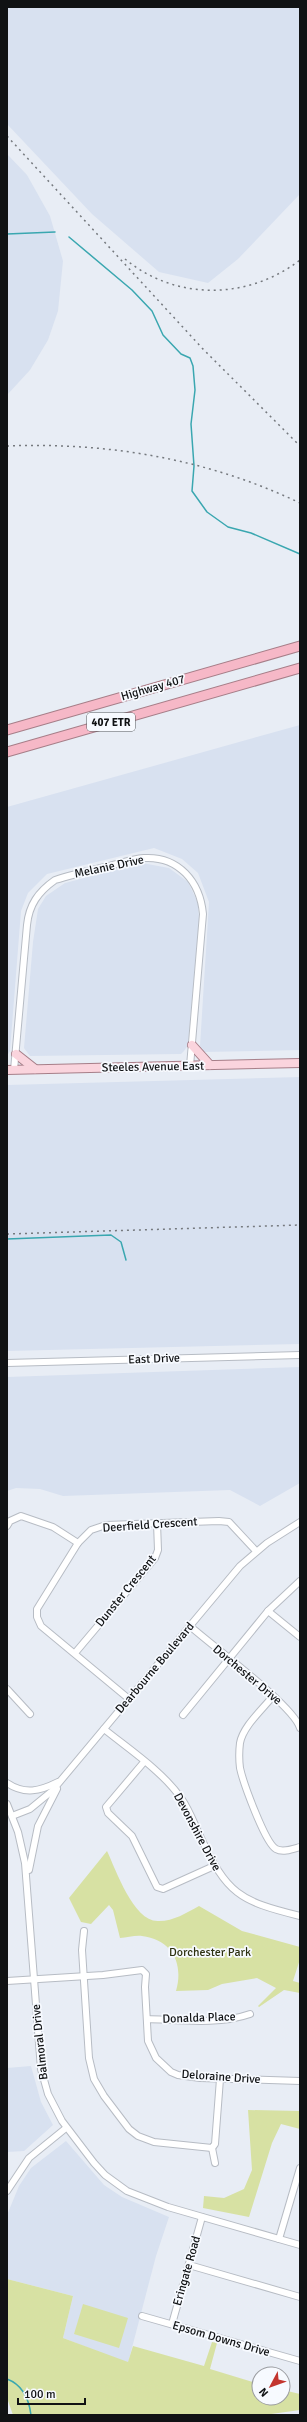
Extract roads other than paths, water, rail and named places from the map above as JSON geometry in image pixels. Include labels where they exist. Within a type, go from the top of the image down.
[{"type":"highway","name":"Highway 407","points":[[7,730],[300,646]]},
{"type":"highway","name":"Highway 407","points":[[7,752],[300,668]]},
{"type":"main road","points":[[192,1045],[210,1065]]},
{"type":"main road","points":[[16,1054],[35,1070]]},
{"type":"main road","name":"Steeles Avenue East","points":[[10,1070],[300,1063]]},
{"type":"street","name":"Melanie Drive","points":[[10,1070],[16,1054],[27,925],[31,904],[43,889],[55,880],[143,858],[165,860],[183,871],[196,886],[202,901],[203,914],[190,1066]]},
{"type":"street","name":"East Drive","points":[[7,1363],[300,1355]]},
{"type":"street","points":[[7,1526],[10,1521],[21,1516],[52,1527],[78,1543]]},
{"type":"street","name":"Deerfield Crescent","points":[[129,1699],[41,1626],[37,1617],[37,1609],[78,1543],[91,1530],[106,1525],[157,1522],[229,1522],[256,1551]]},
{"type":"street","name":"Dunster Crescent","points":[[75,1654],[155,1558],[158,1550],[157,1522]]},
{"type":"street","name":"Dearbourne Boulevard","points":[[12,1816],[35,1805],[62,1780],[234,1573],[256,1551],[300,1522]]},
{"type":"street","points":[[182,1715],[268,1611],[300,1581]]},
{"type":"street","points":[[268,1611],[300,1638]]},
{"type":"street","name":"Dorchester Drive","points":[[190,1626],[273,1696],[300,1725]]},
{"type":"street","points":[[7,1689],[30,1714]]},
{"type":"street","points":[[273,1696],[244,1733],[240,1743],[241,1769],[251,1802],[270,1842],[276,1849],[282,1851],[300,1847]]},
{"type":"street","name":"Devonshire Drive","points":[[104,1729],[172,1786],[182,1799],[214,1866],[229,1886],[244,1898],[262,1907],[300,1916]]},
{"type":"street","points":[[144,1762],[106,1807],[108,1812],[132,1836],[157,1886],[163,1889],[214,1866]]},
{"type":"street","points":[[7,1783],[24,1791],[34,1791],[62,1780]]},
{"type":"street","points":[[27,1880],[38,1826],[62,1780]]},
{"type":"street","name":"Balmoral Drive","points":[[7,1804],[23,1850],[27,1880],[34,1979],[44,2083],[56,2112],[66,2128],[94,2163],[127,2191],[154,2203],[300,2245]]},
{"type":"street","points":[[84,1931],[82,1950],[91,2068],[98,2087],[129,2129],[144,2138],[154,2142],[212,2148]]},
{"type":"street","name":"Deloraine Drive","points":[[7,1981],[144,1971],[146,1974],[145,1987],[151,2049],[164,2066],[178,2075],[220,2079],[300,2081]]},
{"type":"street","name":"Donalda Place","points":[[148,2019],[210,2020],[239,2018],[250,2014]]},
{"type":"street","points":[[215,2163],[212,2148],[215,2144],[220,2079]]},
{"type":"street","points":[[7,2191],[29,2158],[66,2128]]},
{"type":"street","points":[[279,2239],[300,2170]]},
{"type":"street","name":"Eringate Road","points":[[172,2324],[202,2217]]},
{"type":"street","points":[[189,2265],[300,2297]]},
{"type":"street","name":"Epsom Downs Drive","points":[[142,2316],[300,2361]]},
{"type":"waterway","points":[[7,234],[55,232]]},
{"type":"waterway","points":[[69,237],[132,290],[152,311],[163,335],[181,354],[190,358],[193,366],[195,390],[191,424],[194,466],[192,491],[207,512],[228,527],[251,533],[300,554]]},
{"type":"waterway","points":[[7,1239],[111,1235],[121,1242],[126,1260]]},
{"type":"waterway","points":[[7,2379],[17,2385],[24,2393],[29,2403],[31,2415]]},
{"type":"railway","points":[[7,136],[202,348],[300,446]]},
{"type":"railway","points":[[125,259],[145,273],[167,282],[189,288],[212,290],[235,288],[258,283],[280,273],[300,260]]},
{"type":"railway","points":[[7,446],[45,445],[82,447],[157,456],[230,475],[300,503]]},
{"type":"railway","points":[[7,1234],[300,1225]]},
{"type":"park label","name":"Dorchester Park","points":[[210,1952]]}]
